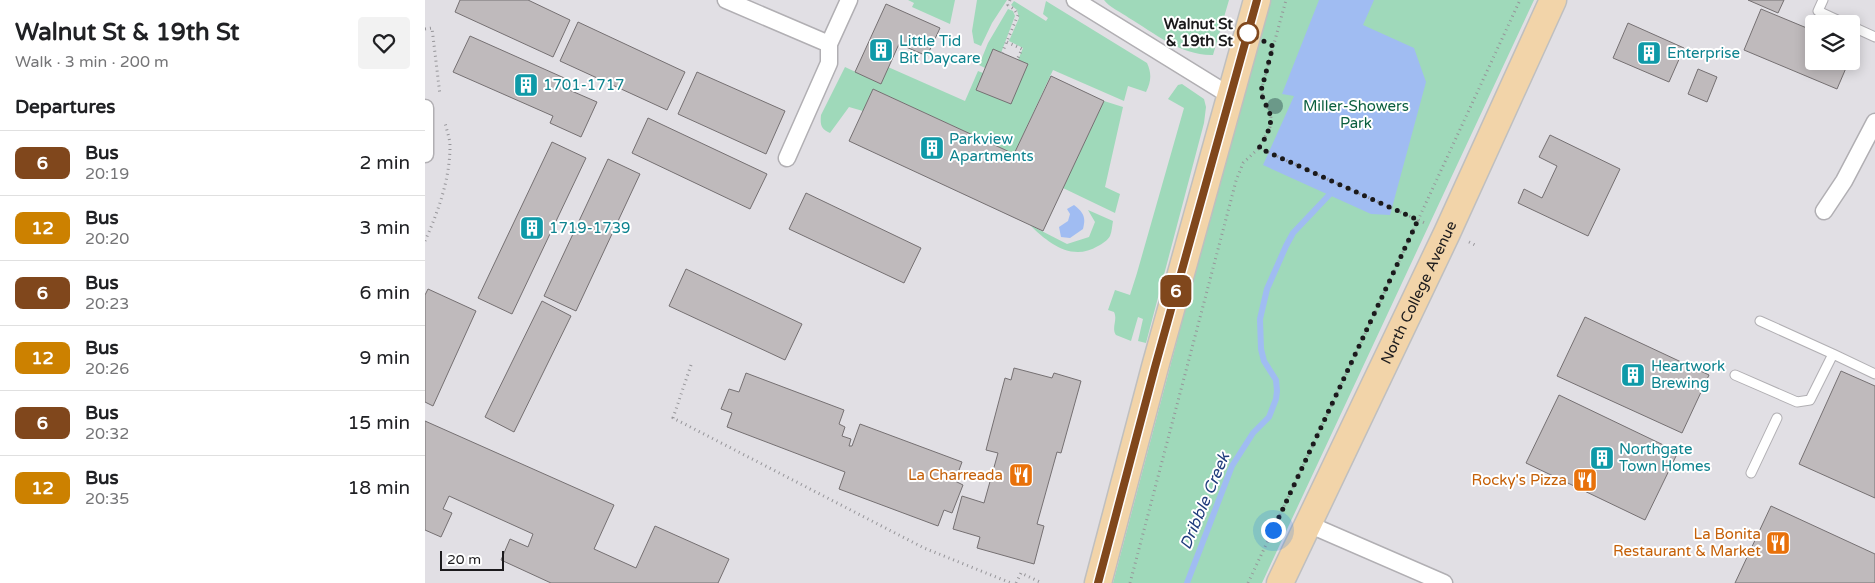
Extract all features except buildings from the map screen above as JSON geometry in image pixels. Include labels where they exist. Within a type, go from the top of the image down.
[{"type":"main road","points":[[1098,583],[1157,357],[1257,0]]},
{"type":"main road","name":"North College Avenue","points":[[1280,583],[1447,233],[1553,0]]},
{"type":"street","points":[[726,0],[829,44]]},
{"type":"street","points":[[787,158],[829,63],[829,44],[849,0]]},
{"type":"street","points":[[1075,0],[1229,95]]},
{"type":"street","points":[[425,108],[425,154]]},
{"type":"street","points":[[1824,211],[1844,181],[1875,122]]},
{"type":"street","points":[[1308,524],[1444,583]]},
{"type":"lane","points":[[1823,0],[1818,11],[1827,15]]},
{"type":"lane","points":[[1860,30],[1875,37]]},
{"type":"lane","points":[[1761,321],[1875,374]]},
{"type":"lane","points":[[1735,375],[1797,402],[1810,400],[1833,354]]},
{"type":"lane","points":[[1751,474],[1777,418]]},
{"type":"path","points":[[1002,54],[1017,15],[1014,9],[1008,5],[1010,0]]},
{"type":"path","points":[[1130,583],[1233,190],[1243,163],[1259,148],[1265,139],[1271,121],[1262,96],[1262,86],[1286,0]]},
{"type":"path","points":[[1248,583],[1520,0]]},
{"type":"path","points":[[1007,42],[1021,49],[1017,60]]},
{"type":"path","points":[[1259,148],[1418,220]]},
{"type":"path","points":[[691,365],[673,418],[923,548],[1011,583]]},
{"type":"path","points":[[1016,583],[1021,573],[1042,583]]},
{"type":"green space","points":[[908,0],[955,0],[950,24],[912,7],[914,3]]},
{"type":"green space","points":[[977,0],[1007,0],[992,23],[981,46],[974,43],[972,31]]},
{"type":"green space","points":[[1104,0],[1229,0],[1213,55],[1190,52],[1179,48],[1158,37]]},
{"type":"green space","name":"Miller-Showers Park","points":[[1270,0],[1534,0],[1262,583],[1113,583],[1217,189]]},
{"type":"green space","points":[[1014,1],[1046,21],[1048,18],[1043,14],[1046,1],[1147,63],[1150,78],[1146,92],[1128,86],[1124,101],[1053,70],[1014,154],[873,89],[863,111],[849,107],[830,133],[823,128],[821,115],[845,67],[881,84],[888,67],[965,101],[978,71],[983,73],[1018,60],[1023,48],[1009,41],[1019,18],[1017,10],[1011,5]]},
{"type":"green space","points":[[1008,9],[1013,11],[1015,16],[1001,53],[985,68],[979,65],[988,43]]},
{"type":"green space","points":[[1182,84],[1204,99],[1206,107],[1204,123],[1146,343],[1138,341],[1143,319],[1138,317],[1131,341],[1116,335],[1114,330],[1115,315],[1114,312],[1108,310],[1115,290],[1130,295],[1184,108],[1168,99],[1178,85]]},
{"type":"green space","points":[[1104,101],[1123,107],[1105,187],[1120,194],[1115,213],[1063,188]]},
{"type":"green space","points":[[1088,210],[1113,221],[1111,234],[1108,239],[1088,250],[1079,252],[1061,248],[1053,244],[1030,225],[1067,244],[1089,237],[1095,222]]},
{"type":"water","points":[[1319,0],[1374,0],[1363,25],[1414,48],[1426,82],[1390,215],[1371,214],[1263,165],[1294,96],[1282,94]]},
{"type":"water","points":[[1074,205],[1083,216],[1083,229],[1070,238],[1061,237],[1059,227],[1068,221],[1070,214],[1067,209]]},
{"type":"waterway","name":"Dribble Creek","points":[[1187,583],[1232,466],[1253,433],[1269,417],[1276,399],[1276,380],[1264,361],[1261,349],[1260,319],[1267,289],[1293,233],[1330,194]]},
{"type":"bus line","name":"6","points":[[1098,583],[1155,367],[1257,0]]},
{"type":"place","name":"Walnut St & 19th St","points":[[1248,33]]},
{"type":"place","name":"Little Tid Bit Daycare","points":[[881,50]]},
{"type":"place","name":"Enterprise","points":[[1649,53]]},
{"type":"place","name":"1701-1717","points":[[526,85]]},
{"type":"place","name":"Parkview Apartments","points":[[932,148]]},
{"type":"place","name":"1719-1739","points":[[532,228]]},
{"type":"place","name":"Heartwork Brewing","points":[[1633,375]]},
{"type":"place","name":"Northgate Town Homes","points":[[1602,458]]},
{"type":"place","name":"La Charreada","points":[[1021,475]]},
{"type":"place","name":"Rocky's Pizza","points":[[1585,480]]},
{"type":"place","name":"La Bonita Restaurant & Market","points":[[1778,543]]},
{"type":"route","points":[[1248,33],[1273,46],[1261,91],[1271,116],[1271,121],[1265,139],[1259,148],[1418,220],[1273,530]]}]
